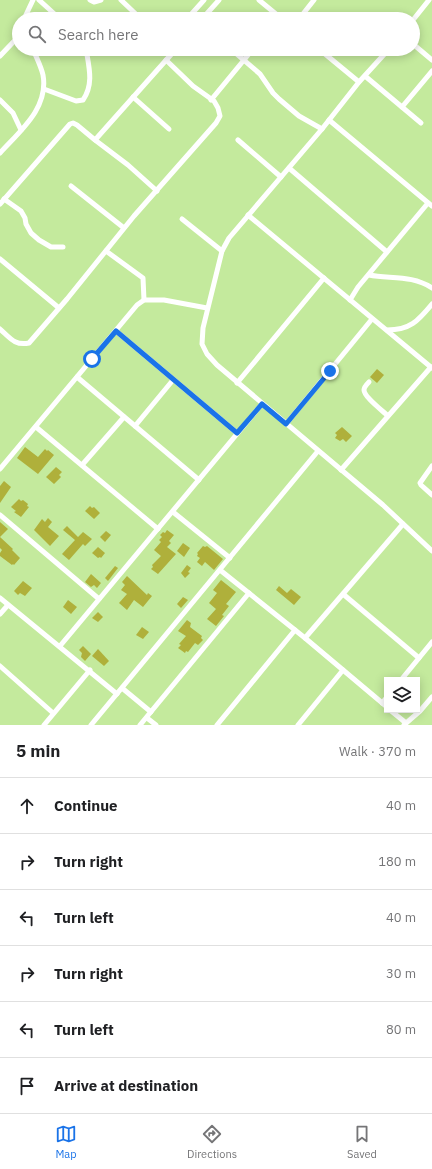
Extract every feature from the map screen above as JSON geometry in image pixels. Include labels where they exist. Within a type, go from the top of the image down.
[{"type":"street","points":[[27,12],[33,0]]},
{"type":"street","points":[[40,0],[53,12]]},
{"type":"street","points":[[90,0],[94,2],[101,0]]},
{"type":"street","points":[[121,0],[134,12]]},
{"type":"street","points":[[193,12],[204,0]]},
{"type":"street","points":[[259,0],[272,12]]},
{"type":"street","points":[[305,12],[314,0]]},
{"type":"street","points":[[419,12],[429,0]]},
{"type":"street","points":[[207,12],[216,1]]},
{"type":"street","points":[[0,56],[12,43]]},
{"type":"street","points":[[420,50],[432,60]]},
{"type":"street","points":[[0,153],[40,106],[44,89],[43,73],[36,56]]},
{"type":"street","points":[[44,89],[76,101],[83,100],[89,88],[90,79],[87,56]]},
{"type":"street","points":[[95,140],[170,56]]},
{"type":"street","points":[[239,56],[260,74],[279,99],[299,116],[322,129]]},
{"type":"street","points":[[212,100],[247,56]]},
{"type":"street","points":[[327,56],[359,82]]},
{"type":"street","points":[[383,56],[359,82],[322,129],[229,238],[222,251],[208,308],[202,344],[207,354],[217,366],[383,505],[432,551]]},
{"type":"street","points":[[0,329],[15,342],[22,345],[29,343],[124,228],[216,123],[220,116],[218,108],[212,100],[193,86],[166,60]]},
{"type":"street","points":[[402,107],[432,70]]},
{"type":"street","points":[[365,76],[421,123]]},
{"type":"street","points":[[133,97],[169,129]]},
{"type":"street","points":[[0,100],[13,113],[21,130]]},
{"type":"street","points":[[329,120],[430,204],[386,252],[358,287],[350,300]]},
{"type":"street","points":[[63,247],[51,247],[39,240],[31,233],[21,211],[2,202],[70,124],[73,123],[77,125],[128,165],[157,191]]},
{"type":"street","points":[[238,140],[281,177]]},
{"type":"street","points":[[289,168],[386,252]]},
{"type":"street","points":[[71,186],[124,228]]},
{"type":"street","points":[[248,215],[431,368],[341,470]]},
{"type":"street","points":[[182,219],[222,251]]},
{"type":"street","points":[[106,251],[143,278],[144,300]]},
{"type":"street","points":[[0,259],[59,308]]},
{"type":"street","points":[[369,275],[416,280],[432,288]]},
{"type":"street","points":[[237,382],[324,278]]},
{"type":"street","points":[[0,469],[137,305],[144,300],[164,300],[208,308]]},
{"type":"street","points":[[387,330],[398,330],[408,327],[417,321],[432,304]]},
{"type":"street","points":[[286,424],[372,318]]},
{"type":"street","points":[[116,331],[237,433]]},
{"type":"street","points":[[77,377],[198,480]]},
{"type":"street","points":[[135,426],[173,380]]},
{"type":"street","points":[[369,382],[364,388],[364,391],[367,396],[388,416]]},
{"type":"street","points":[[60,646],[262,404]]},
{"type":"street","points":[[82,465],[124,417]]},
{"type":"street","points":[[36,426],[158,529]]},
{"type":"street","points":[[91,725],[318,451]]},
{"type":"street","points":[[432,466],[420,483],[432,495]]},
{"type":"street","points":[[173,512],[230,558]]},
{"type":"street","points":[[0,515],[99,600]]},
{"type":"street","points":[[305,638],[403,524]]},
{"type":"street","points":[[220,570],[305,638],[382,703],[384,701]]},
{"type":"street","points":[[140,725],[249,593]]},
{"type":"street","points":[[343,594],[420,658]]},
{"type":"street","points":[[0,598],[90,670],[117,694]]},
{"type":"street","points":[[0,614],[8,605]]},
{"type":"street","points":[[217,725],[295,630]]},
{"type":"street","points":[[404,677],[432,642]]},
{"type":"street","points":[[0,666],[53,713]]},
{"type":"street","points":[[44,725],[90,670]]},
{"type":"street","points":[[298,725],[343,670]]},
{"type":"street","points":[[122,688],[151,712]]},
{"type":"street","points":[[393,713],[405,724],[432,697]]},
{"type":"street","points":[[147,718],[156,725]]},
{"type":"building","points":[[377,369],[384,375],[377,383],[370,377]]},
{"type":"building","points":[[342,427],[352,436],[346,442],[343,439],[340,441],[335,438],[337,435],[335,433]]},
{"type":"building","points":[[25,447],[38,457],[45,449],[54,455],[38,474],[17,458]]},
{"type":"building","points":[[56,467],[62,472],[59,475],[61,477],[54,484],[46,477]]},
{"type":"building","points":[[4,481],[11,487],[0,503],[0,486]]},
{"type":"building","points":[[19,499],[28,504],[27,506],[29,507],[21,517],[14,512],[16,511],[11,507]]},
{"type":"building","points":[[90,506],[92,508],[94,507],[100,513],[94,519],[85,511]]},
{"type":"building","points":[[48,518],[52,522],[48,527],[59,536],[50,546],[34,530],[42,519],[45,522]]},
{"type":"building","points":[[0,522],[8,529],[0,537]]},
{"type":"building","points":[[67,526],[78,537],[83,532],[92,539],[85,546],[83,544],[69,560],[62,554],[75,540],[63,530]]},
{"type":"building","points":[[167,530],[174,535],[169,541],[171,543],[167,547],[176,554],[158,574],[151,569],[153,567],[152,565],[161,556],[154,550],[161,542],[159,540],[162,537],[160,535],[163,532],[165,533]]},
{"type":"building","points":[[106,531],[111,535],[105,542],[100,537]]},
{"type":"building","points":[[0,537],[20,558],[14,565],[0,556],[2,550],[0,548]]},
{"type":"building","points":[[183,543],[190,548],[184,557],[177,551]]},
{"type":"building","points":[[203,546],[207,546],[223,559],[214,570],[205,562],[202,566],[197,562],[200,558],[197,556],[197,553]]},
{"type":"building","points":[[98,547],[105,553],[101,558],[98,558],[92,553]]},
{"type":"building","points":[[187,565],[191,568],[188,572],[190,573],[185,578],[181,573]]},
{"type":"building","points":[[115,566],[118,568],[108,581],[105,578]]},
{"type":"building","points":[[91,574],[101,583],[97,588],[94,585],[91,587],[85,582]]},
{"type":"building","points":[[127,576],[147,595],[148,593],[152,596],[143,607],[134,600],[127,610],[119,603],[127,594],[121,590],[125,585],[122,582]]},
{"type":"building","points":[[221,580],[236,592],[226,604],[229,606],[222,615],[224,616],[216,626],[207,619],[216,609],[209,603],[217,593],[213,590]]},
{"type":"building","points":[[23,581],[32,588],[25,596],[20,593],[18,595],[14,591]]},
{"type":"building","points":[[279,586],[287,593],[291,589],[301,597],[294,605],[276,590]]},
{"type":"building","points":[[183,597],[188,600],[181,608],[177,604]]},
{"type":"building","points":[[68,600],[77,607],[71,614],[63,607]]},
{"type":"building","points":[[98,612],[103,617],[98,622],[92,618]]},
{"type":"building","points":[[187,620],[191,623],[190,627],[202,636],[201,638],[203,640],[198,645],[195,643],[188,652],[186,651],[185,653],[178,648],[181,645],[179,644],[186,636],[178,631]]},
{"type":"building","points":[[142,627],[149,632],[143,639],[136,635]]},
{"type":"building","points":[[83,646],[91,654],[85,661],[81,657],[82,653],[79,650]]},
{"type":"building","points":[[98,649],[109,661],[104,666],[92,656]]},
{"type":"route","points":[[92,359],[116,331],[237,433],[262,404],[286,424],[330,371]]}]
